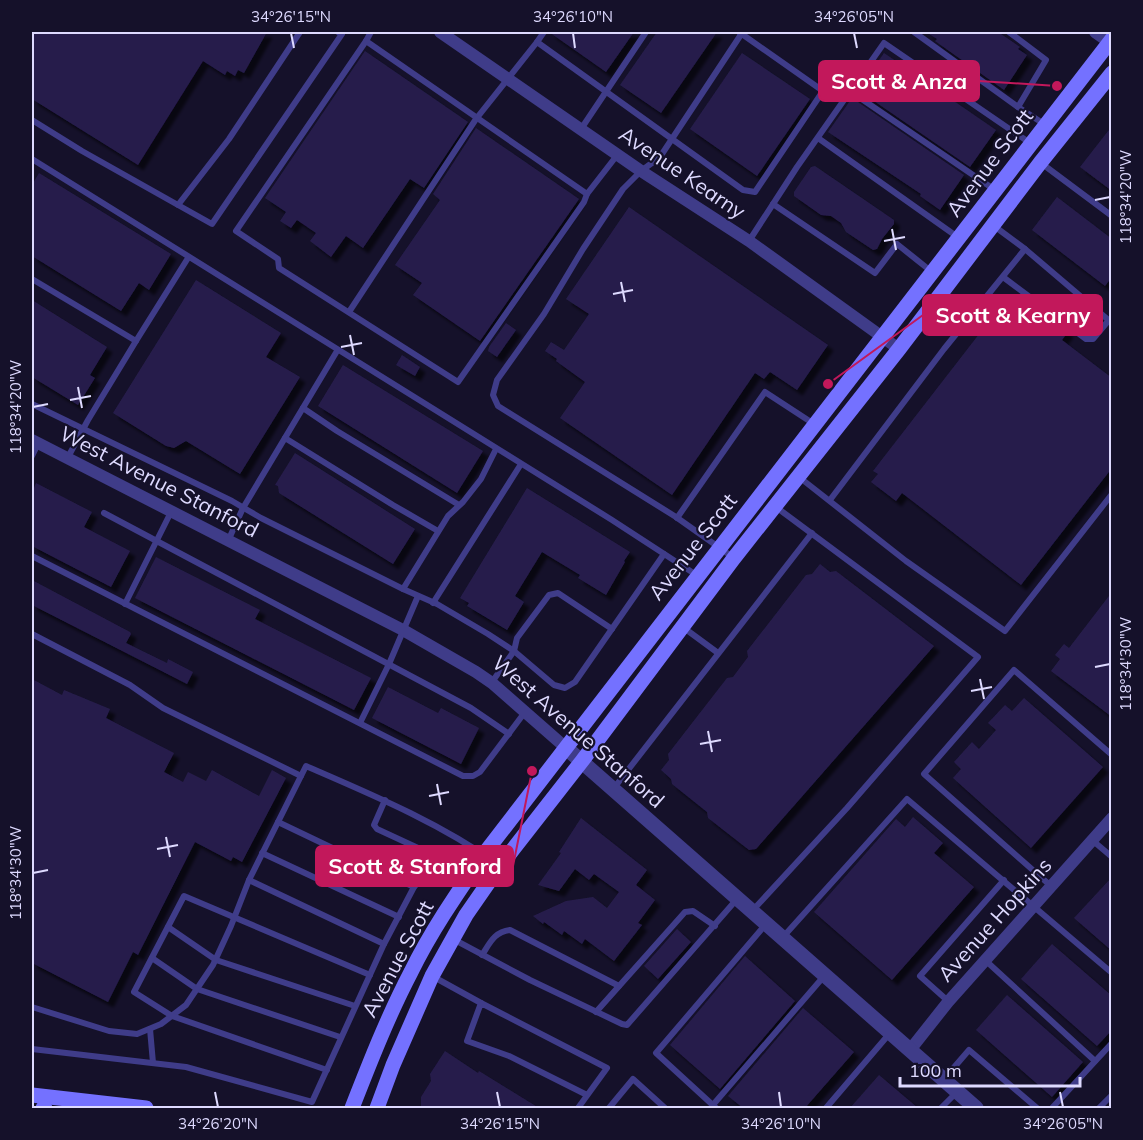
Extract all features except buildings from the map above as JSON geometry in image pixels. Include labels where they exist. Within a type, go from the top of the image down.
[{"type":"main road","name":"Avenue Scott","points":[[352,1108],[375,1048],[411,971],[450,904],[484,854],[1111,41]]},
{"type":"main road","name":"Avenue Scott","points":[[377,1108],[432,976],[466,915],[500,866],[684,628],[735,558],[1112,73]]},
{"type":"main road","points":[[32,1095],[146,1108]]},
{"type":"street","name":"Avenue Kearny","points":[[440,32],[641,171],[749,241],[899,349]]},
{"type":"street","points":[[1095,32],[1111,41]]},
{"type":"street","name":"West Avenue Stanford","points":[[35,442],[403,630],[492,683],[976,1108]]},
{"type":"street","name":"Avenue Hopkins","points":[[909,1050],[948,1002],[1112,818]]},
{"type":"lane","points":[[178,205],[229,139],[300,32]]},
{"type":"lane","points":[[32,120],[82,151],[212,224],[342,34],[338,32]]},
{"type":"lane","points":[[372,32],[236,231],[278,260],[279,268],[458,382],[584,202],[587,194],[618,154]]},
{"type":"lane","points":[[349,312],[476,119],[544,32]]},
{"type":"lane","points":[[581,129],[646,32]]},
{"type":"lane","points":[[537,42],[672,138],[743,190],[755,192],[823,91],[740,32],[672,138],[660,157],[641,171],[623,189],[544,314],[496,380],[493,395],[498,405],[677,518],[735,558]]},
{"type":"lane","points":[[914,32],[1045,125]]},
{"type":"lane","points":[[1009,32],[1046,60],[1018,107]]},
{"type":"lane","points":[[366,41],[587,194]]},
{"type":"lane","points":[[749,241],[884,43],[1031,144]]},
{"type":"lane","points":[[850,91],[995,190]]},
{"type":"lane","points":[[818,138],[959,238]]},
{"type":"lane","points":[[32,159],[698,576]]},
{"type":"lane","points":[[1040,163],[1112,216]]},
{"type":"lane","points":[[773,204],[875,273],[897,244],[933,272]]},
{"type":"lane","points":[[993,226],[1025,249],[1110,322],[1093,339],[1086,339],[1003,277]]},
{"type":"lane","points":[[830,500],[944,349],[1025,249]]},
{"type":"lane","points":[[67,459],[82,430],[188,258]]},
{"type":"lane","points":[[32,279],[136,341]]},
{"type":"lane","points":[[228,541],[243,508],[337,351]]},
{"type":"lane","points":[[677,518],[765,392],[815,424]]},
{"type":"lane","points":[[32,404],[433,603],[488,634],[514,651],[554,685],[565,688],[575,682],[640,592],[664,554]]},
{"type":"lane","points":[[303,408],[459,505]]},
{"type":"lane","points":[[285,438],[438,531]]},
{"type":"lane","points":[[32,456],[35,442]]},
{"type":"lane","points":[[403,589],[448,516],[481,479],[496,449]]},
{"type":"lane","points":[[433,603],[521,464]]},
{"type":"lane","points":[[799,477],[906,561],[1005,631],[1112,494]]},
{"type":"lane","points":[[752,911],[847,808],[978,657],[776,507]]},
{"type":"lane","points":[[125,604],[171,512]]},
{"type":"lane","points":[[104,513],[471,708],[509,734]]},
{"type":"lane","points":[[613,789],[812,532]]},
{"type":"lane","points":[[32,556],[463,776],[473,776],[480,772],[526,712]]},
{"type":"lane","points":[[492,683],[514,651],[517,638],[549,596],[558,592],[612,630]]},
{"type":"lane","points":[[360,723],[418,596]]},
{"type":"lane","points":[[684,628],[717,653]]},
{"type":"lane","points":[[32,634],[130,685],[163,708],[301,776]]},
{"type":"lane","points":[[1051,886],[924,774],[1014,670],[1112,755]]},
{"type":"lane","points":[[32,1007],[109,1031],[137,1034],[161,1024],[186,1005],[216,960],[249,880],[306,766],[386,800],[450,832],[500,866]]},
{"type":"lane","points":[[783,938],[907,799],[1112,974]]},
{"type":"lane","points":[[32,1049],[153,1063],[207,1072],[312,1102],[384,944],[414,887],[435,864],[435,859],[431,854],[376,829],[374,825],[386,800]]},
{"type":"lane","points":[[278,822],[414,887]]},
{"type":"lane","points":[[1092,840],[1112,856]]},
{"type":"lane","points":[[262,853],[399,917]]},
{"type":"lane","points":[[249,880],[384,944]]},
{"type":"lane","points":[[948,1002],[920,976],[1004,880]]},
{"type":"lane","points":[[327,1070],[172,1016],[134,992],[184,896],[370,975]]},
{"type":"lane","points":[[453,939],[596,1012],[627,1025],[738,899]]},
{"type":"lane","points":[[596,1012],[685,912],[693,911],[715,926]]},
{"type":"lane","points":[[767,924],[656,1053],[714,1107],[825,975]]},
{"type":"lane","points":[[168,927],[216,960],[355,1006]]},
{"type":"lane","points":[[482,955],[495,936],[502,931],[510,930],[620,986]]},
{"type":"lane","points":[[152,958],[196,989],[340,1038]]},
{"type":"lane","points":[[985,960],[1095,1061]]},
{"type":"lane","points":[[432,976],[606,1068],[578,1108]]},
{"type":"lane","points":[[481,1003],[467,1041],[509,1056],[587,1095]]},
{"type":"lane","points":[[150,1029],[153,1063]]},
{"type":"lane","points":[[826,1108],[891,1033]]},
{"type":"lane","points":[[1052,1108],[1112,1043]]},
{"type":"lane","points":[[943,1080],[969,1050],[1037,1108]]},
{"type":"lane","points":[[609,1108],[633,1079],[666,1108]]},
{"type":"lane","points":[[942,1108],[957,1092]]},
{"type":"lane","points":[[1099,1108],[1112,1095]]},
{"type":"place","name":"Scott & Anza","points":[[1057,86]]},
{"type":"place","name":"Scott & Kearny","points":[[828,384]]},
{"type":"place","name":"Scott & Stanford","points":[[532,771]]}]
